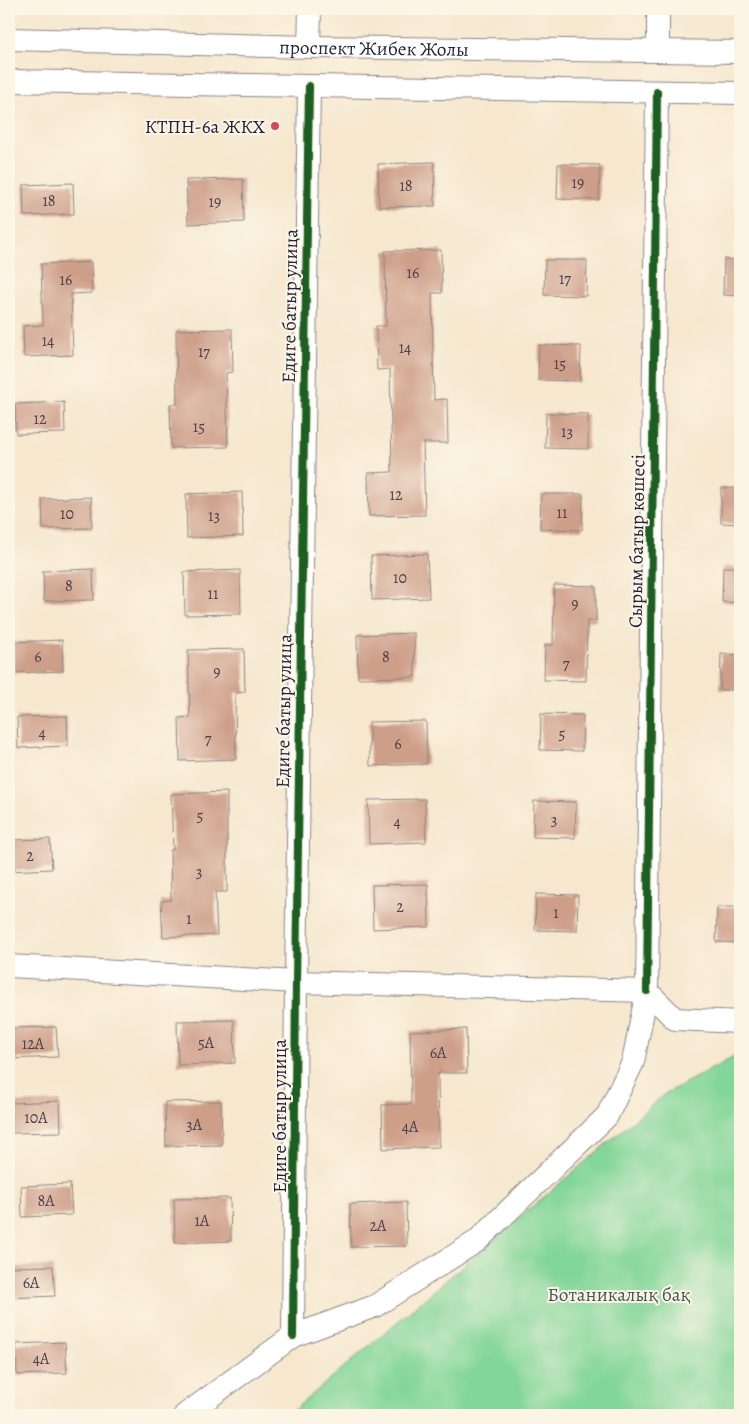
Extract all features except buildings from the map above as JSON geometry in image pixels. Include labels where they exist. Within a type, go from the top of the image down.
[{"type":"street","points":[[309,47],[310,9]]},
{"type":"street","points":[[658,9],[658,51]]},
{"type":"street","name":"проспект Жибек Жолы","points":[[9,39],[309,47],[740,52]]},
{"type":"street","name":"проспект Жибек Жолы","points":[[9,81],[740,94]]},
{"type":"street","name":"Едиге батыр улица","points":[[293,1336],[296,982],[309,86]]},
{"type":"street","name":"Сырым батыр көшесі","points":[[185,1415],[293,1336],[375,1306],[477,1241],[607,1116],[633,1062],[647,991],[658,92]]},
{"type":"street","points":[[9,966],[296,982],[647,991],[675,1019],[740,1022]]},
{"type":"green space","name":"Ботаникалық бақ","points":[[740,1054],[740,1415],[288,1415],[666,1093]]},
{"type":"cycle path","points":[[293,1336],[296,982],[309,86]]},
{"type":"cycle path","points":[[647,991],[657,92]]},
{"type":"place","name":"КТПН-6а ЖКХ","points":[[275,126]]}]
